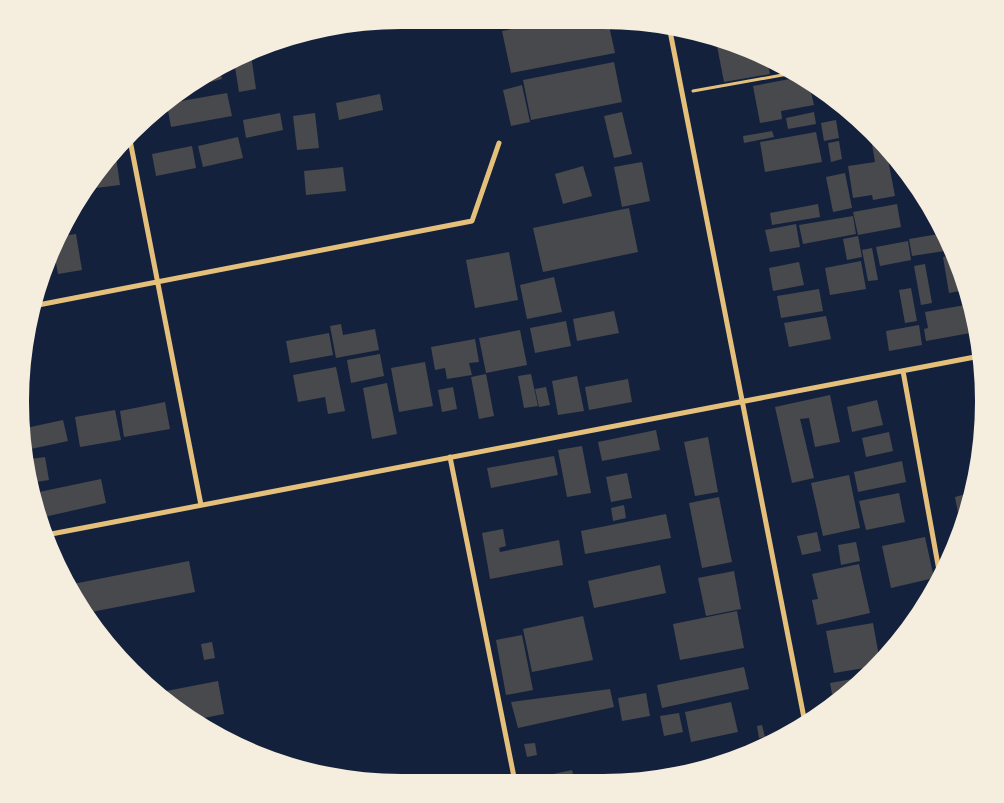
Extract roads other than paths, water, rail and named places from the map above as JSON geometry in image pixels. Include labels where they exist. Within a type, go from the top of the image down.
[{"type":"street","points":[[671,35],[803,715]]},
{"type":"street","points":[[41,304],[472,221],[499,142]]},
{"type":"street","points":[[131,145],[201,505]]},
{"type":"street","points":[[53,534],[972,357]]},
{"type":"street","points":[[902,371],[938,564]]},
{"type":"street","points":[[450,457],[513,774]]}]
